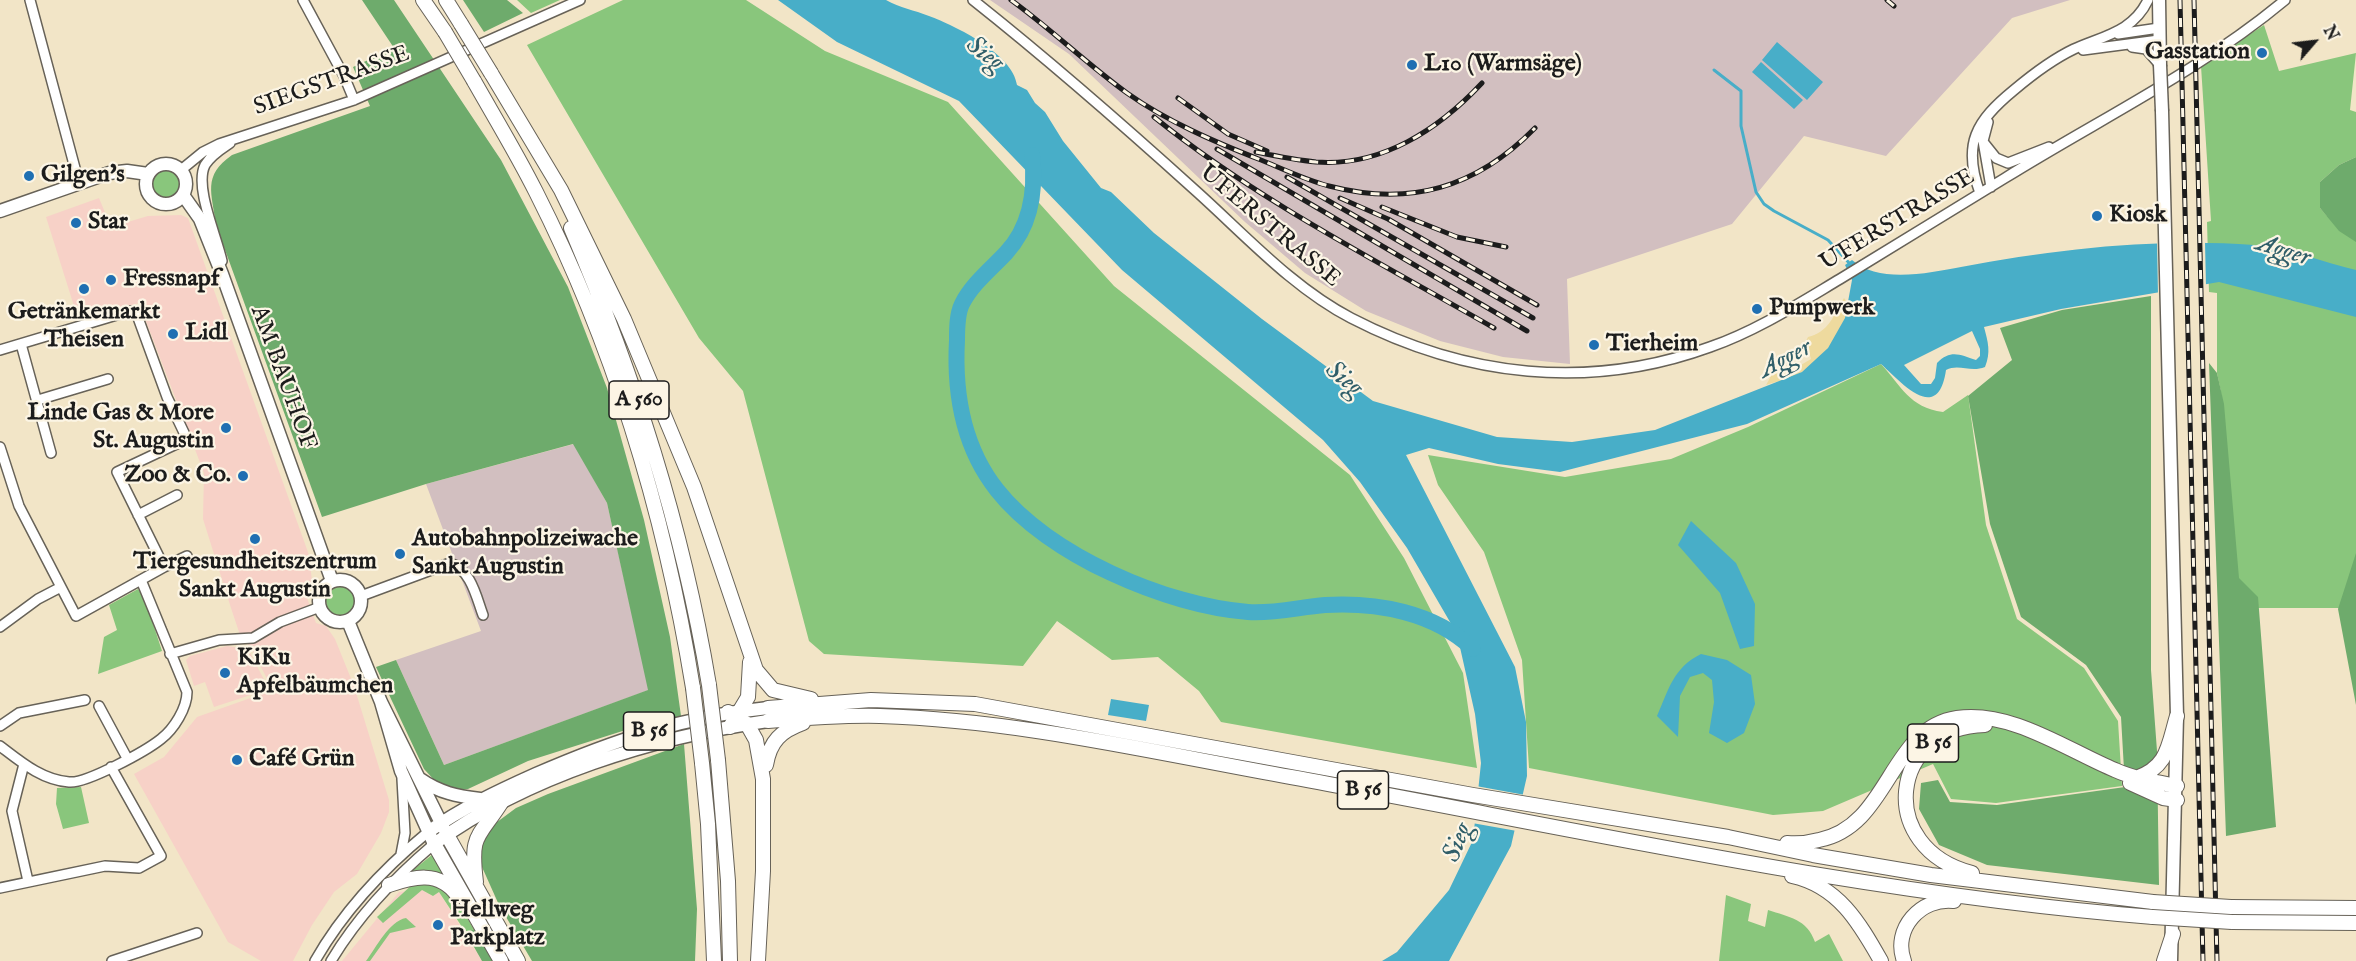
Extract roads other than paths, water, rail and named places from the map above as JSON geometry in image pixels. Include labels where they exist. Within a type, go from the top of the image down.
[{"type":"highway","name":"A 560","points":[[423,0],[474,81],[536,190],[615,376],[654,498],[673,580],[693,688],[702,763],[714,961]]},
{"type":"highway","name":"A 560","points":[[446,0],[525,130],[562,207],[611,322],[642,409],[672,506],[709,685],[728,881],[730,961]]},
{"type":"highway","points":[[525,130],[581,228],[643,361],[710,530],[756,670],[772,690],[828,701]]},
{"type":"highway","points":[[750,657],[751,688],[737,718],[756,740],[763,779],[763,871],[758,961]]},
{"type":"highway","name":"B 56","points":[[768,715],[828,701],[918,700],[975,705],[1553,809],[1728,837],[1813,855],[1931,875],[2153,902],[2356,908]]},
{"type":"highway","name":"B 56","points":[[768,715],[876,716],[974,723],[1176,756],[1732,859],[2080,911],[2232,922],[2356,923]]},
{"type":"highway","points":[[1728,837],[1754,837],[1798,844],[1833,837],[1861,820],[1916,740],[1933,726],[1955,718],[1975,716],[1997,719],[2177,793]]},
{"type":"highway","points":[[2136,778],[2149,773],[2161,763],[2177,716]]},
{"type":"highway","points":[[763,779],[772,742],[791,727],[819,717]]},
{"type":"highway","name":"B 56","points":[[2018,886],[1955,869],[1932,856],[1919,842],[1907,819],[1907,781],[1920,756],[1935,740],[1951,731],[1972,725],[2002,728],[2072,756],[2163,798],[2177,793]]},
{"type":"highway","points":[[477,890],[474,863],[476,840],[479,831],[501,802]]},
{"type":"highway","points":[[444,829],[518,961]]},
{"type":"highway","points":[[431,838],[501,961]]},
{"type":"highway","points":[[1732,859],[1756,869],[1804,879],[1827,890],[1857,919],[1881,961]]},
{"type":"highway","points":[[389,885],[413,877],[436,879],[454,891],[480,926]]},
{"type":"highway","points":[[1904,961],[1901,941],[1905,928],[1923,908],[1936,902],[1982,905],[2005,901]]},
{"type":"highway","points":[[704,961],[712,906]]},
{"type":"highway","points":[[2164,961],[2173,934]]},
{"type":"main road","points":[[2158,0],[2166,218],[2177,716],[2177,793],[2171,961]]},
{"type":"main road","points":[[164,163],[181,170],[186,182],[183,195],[173,203],[155,201],[146,186],[148,174],[157,165],[164,163]]},
{"type":"main road","points":[[0,211],[79,183],[127,171],[148,174]]},
{"type":"main road","name":"AM BAUHOF","points":[[183,195],[200,219],[222,274],[332,580]]},
{"type":"main road","points":[[332,580],[347,580],[359,589],[361,596],[358,613],[348,621],[328,618],[320,608],[320,595],[332,580]]},
{"type":"main road","points":[[348,621],[381,702],[444,829]]},
{"type":"main road","points":[[381,702],[401,771],[431,838]]},
{"type":"main road","name":"B 56","points":[[431,838],[480,799],[618,740],[680,721],[768,715]]},
{"type":"main road","name":"B 56","points":[[444,829],[501,802],[589,766],[737,718]]},
{"type":"main road","points":[[419,778],[437,790],[452,796],[480,799]]},
{"type":"street","points":[[30,0],[79,183]]},
{"type":"street","points":[[303,0],[344,76],[354,100]]},
{"type":"street","name":"SIEGSTRASSE","points":[[181,170],[203,152],[219,144],[354,100],[580,0]]},
{"type":"street","name":"UFERSTRASSE","points":[[973,0],[1097,102],[1297,283],[1348,317],[1423,351],[1516,370],[1584,373],[1668,360],[1722,343],[1754,328],[2057,147],[2256,24],[2285,0]]},
{"type":"street","points":[[1980,193],[1973,172],[1975,137],[1987,114],[2029,76],[2066,53],[2128,26],[2143,10],[2148,0]]},
{"type":"street","points":[[2104,37],[2143,28],[2159,34]]},
{"type":"street","points":[[2066,53],[2159,34]]},
{"type":"street","points":[[2091,49],[2140,47],[2151,52],[2159,60]]},
{"type":"street","points":[[1991,187],[1983,141],[1987,123],[2012,92]]},
{"type":"street","points":[[222,274],[222,260],[206,206],[202,174],[209,159],[237,139]]},
{"type":"street","points":[[1983,141],[1996,158],[2008,163],[2039,150],[2057,147]]},
{"type":"street","points":[[0,350],[130,311],[137,315],[166,397],[187,439],[117,472],[164,567]]},
{"type":"street","points":[[21,344],[51,453]]},
{"type":"street","points":[[38,400],[108,379]]},
{"type":"street","points":[[0,447],[19,506],[76,616],[187,556]]},
{"type":"street","points":[[138,515],[177,495]]},
{"type":"street","points":[[361,596],[450,563],[462,567],[483,615]]},
{"type":"street","points":[[0,746],[47,778],[71,783],[85,781],[162,739],[184,709],[187,692],[141,580]]},
{"type":"street","points":[[0,627],[38,599],[61,586]]},
{"type":"street","points":[[170,654],[219,640],[253,638],[280,622],[320,608]]},
{"type":"street","points":[[0,726],[19,713],[85,700]]},
{"type":"street","points":[[99,706],[127,758]]},
{"type":"street","points":[[24,764],[12,811],[28,881]]},
{"type":"street","points":[[0,888],[105,866],[139,868],[161,856],[111,767]]},
{"type":"street","points":[[401,771],[405,833],[401,854]]},
{"type":"street","points":[[315,961],[356,901],[401,854],[431,838]]},
{"type":"street","points":[[331,961],[349,933],[431,838]]},
{"type":"street","points":[[112,961],[197,933]]},
{"type":"water","points":[[778,0],[886,0],[968,34],[995,52],[1005,63],[1017,85],[1027,90],[1035,103],[1045,112],[1063,141],[1101,188],[1111,192],[1154,233],[1262,319],[1373,401],[1497,437],[1572,442],[1655,430],[1802,372],[1828,348],[1845,318],[1852,280],[1845,265],[1852,260],[1876,272],[1904,275],[2070,250],[2143,244],[2217,243],[2266,246],[2356,270],[2356,317],[2219,282],[2061,309],[1984,327],[1988,342],[1985,367],[1974,369],[1955,367],[1946,370],[1942,386],[1935,395],[1927,397],[1918,395],[1909,389],[1881,364],[1747,424],[1560,472],[1498,464],[1429,448],[1406,455],[1515,667],[1526,722],[1527,776],[1511,846],[1449,961],[1382,961],[1397,952],[1449,890],[1473,840],[1481,763],[1475,714],[1457,634],[1407,548],[1360,482],[1323,440],[1122,270],[959,101],[837,42]],"holes":[[[1972,331],[1980,349],[1980,356],[1976,360],[1956,354],[1942,359],[1937,363],[1935,378],[1931,384],[1921,384],[1904,365]]]},
{"type":"water","points":[[1777,42],[1823,82],[1807,100],[1762,60]]},
{"type":"water","points":[[1761,62],[1803,100],[1794,109],[1752,72]]},
{"type":"water","points":[[1691,521],[1736,563],[1755,604],[1754,646],[1740,649],[1720,593],[1678,545]]},
{"type":"water","points":[[1701,654],[1727,660],[1751,675],[1755,704],[1744,733],[1727,743],[1709,733],[1714,702],[1712,680],[1703,673],[1690,677],[1680,696],[1678,737],[1657,716],[1673,680],[1684,666]]},
{"type":"water","points":[[1111,699],[1149,705],[1146,721],[1108,715]]},
{"type":"waterway","points":[[1714,70],[1741,91],[1741,126],[1756,192],[1764,204],[1828,240],[1851,265]]},
{"type":"waterway","points":[[1032,155],[1032,194],[1021,231],[1006,253],[976,283],[966,297],[960,308],[958,322],[957,380],[963,419],[976,456],[997,490],[1019,514],[1046,536],[1077,556],[1146,588],[1182,600],[1248,612],[1325,605],[1365,605],[1384,608],[1404,612],[1441,626],[1458,636],[1473,649]]},
{"type":"railway","points":[[1011,0],[1112,82],[1159,113],[1226,146],[1303,178],[1329,186],[1359,192],[1387,194],[1414,193],[1440,187],[1465,178],[1489,165],[1513,149],[1535,128]]},
{"type":"railway","points":[[1887,0],[1894,6]]},
{"type":"railway","points":[[2180,0],[2203,961]]},
{"type":"railway","points":[[2194,0],[2217,961]]},
{"type":"railway","points":[[1256,152],[1316,162],[1340,162],[1364,158],[1408,142],[1428,130],[1482,83]]},
{"type":"railway","points":[[1178,98],[1228,134],[1267,151]]},
{"type":"railway","points":[[1154,117],[1234,176],[1277,203],[1494,328]]},
{"type":"railway","points":[[1217,149],[1527,331]]},
{"type":"railway","points":[[1287,177],[1533,318]]},
{"type":"railway","points":[[1340,198],[1388,219],[1537,305]]},
{"type":"railway","points":[[1382,207],[1457,237],[1506,247]]},
{"type":"place","name":"Gasstation","points":[[2262,53]]},
{"type":"place","name":"L10 (Warmsäge)","points":[[1412,65]]},
{"type":"place","name":"Gilgen's","points":[[29,176]]},
{"type":"place","name":"Kiosk","points":[[2097,216]]},
{"type":"place","name":"Star","points":[[76,223]]},
{"type":"place","name":"Fressnapf","points":[[111,280]]},
{"type":"place","name":"Getränkemarkt Theisen","points":[[84,289]]},
{"type":"place","name":"Pumpwerk","points":[[1757,309]]},
{"type":"place","name":"Lidl","points":[[173,334]]},
{"type":"place","name":"Tierheim","points":[[1594,345]]},
{"type":"place","name":"Linde Gas & More St. Augustin","points":[[226,428]]},
{"type":"place","name":"Zoo & Co.","points":[[243,476]]},
{"type":"place","name":"Tiergesundheitszentrum Sankt Augustin","points":[[255,539]]},
{"type":"place","name":"Autobahnpolizeiwache Sankt Augustin","points":[[400,554]]},
{"type":"place","name":"KiKu Apfelbäumchen","points":[[225,673]]},
{"type":"place","name":"Café Grün","points":[[237,760]]},
{"type":"place","name":"Hellweg Parkplatz","points":[[438,925]]},
{"type":"water label","name":"Sieg","points":[[984,55]]},
{"type":"water label","name":"Agger","points":[[2283,252]]},
{"type":"water label","name":"Agger","points":[[1786,360]]},
{"type":"water label","name":"Sieg","points":[[1343,380]]},
{"type":"water label","name":"Sieg","points":[[1459,843]]}]
